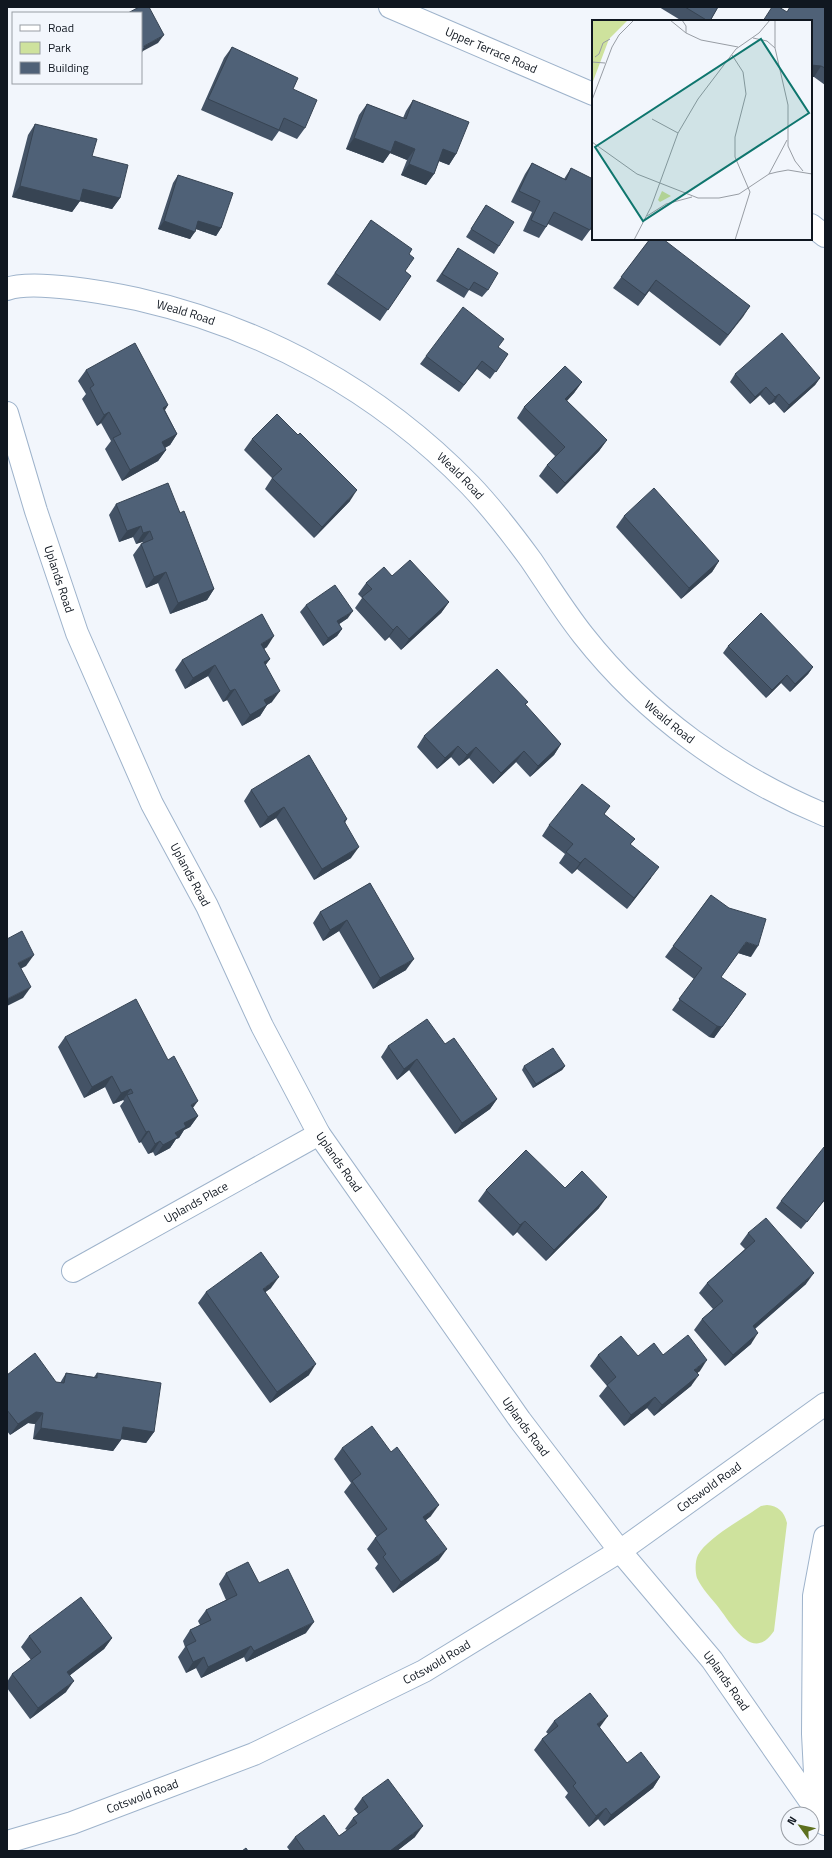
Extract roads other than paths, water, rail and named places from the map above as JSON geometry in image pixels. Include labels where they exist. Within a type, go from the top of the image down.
[{"type":"street","name":"Upper Terrace Road","points":[[390,7],[592,94]]},
{"type":"street","points":[[812,226],[825,236]]},
{"type":"street","name":"Weald Road","points":[[7,289],[18,285],[70,288],[120,295],[171,307],[220,322],[268,342],[314,365],[359,392],[398,420],[435,452],[470,486],[502,522],[527,556],[556,600],[584,636],[613,670],[646,703],[680,732],[718,759],[756,782],[798,804],[825,815]]},
{"type":"street","name":"Uplands Road","points":[[7,412],[36,511],[77,633],[152,804],[207,906],[262,1026],[319,1134],[520,1420],[620,1551],[712,1660],[821,1818]]},
{"type":"street","name":"Uplands Place","points":[[73,1271],[319,1134]]},
{"type":"street","name":"Cotswold Road","points":[[7,1842],[72,1823],[254,1754],[424,1671],[620,1551],[825,1404]]},
{"type":"street","points":[[821,1818],[813,1734],[814,1596],[825,1536]]}]
